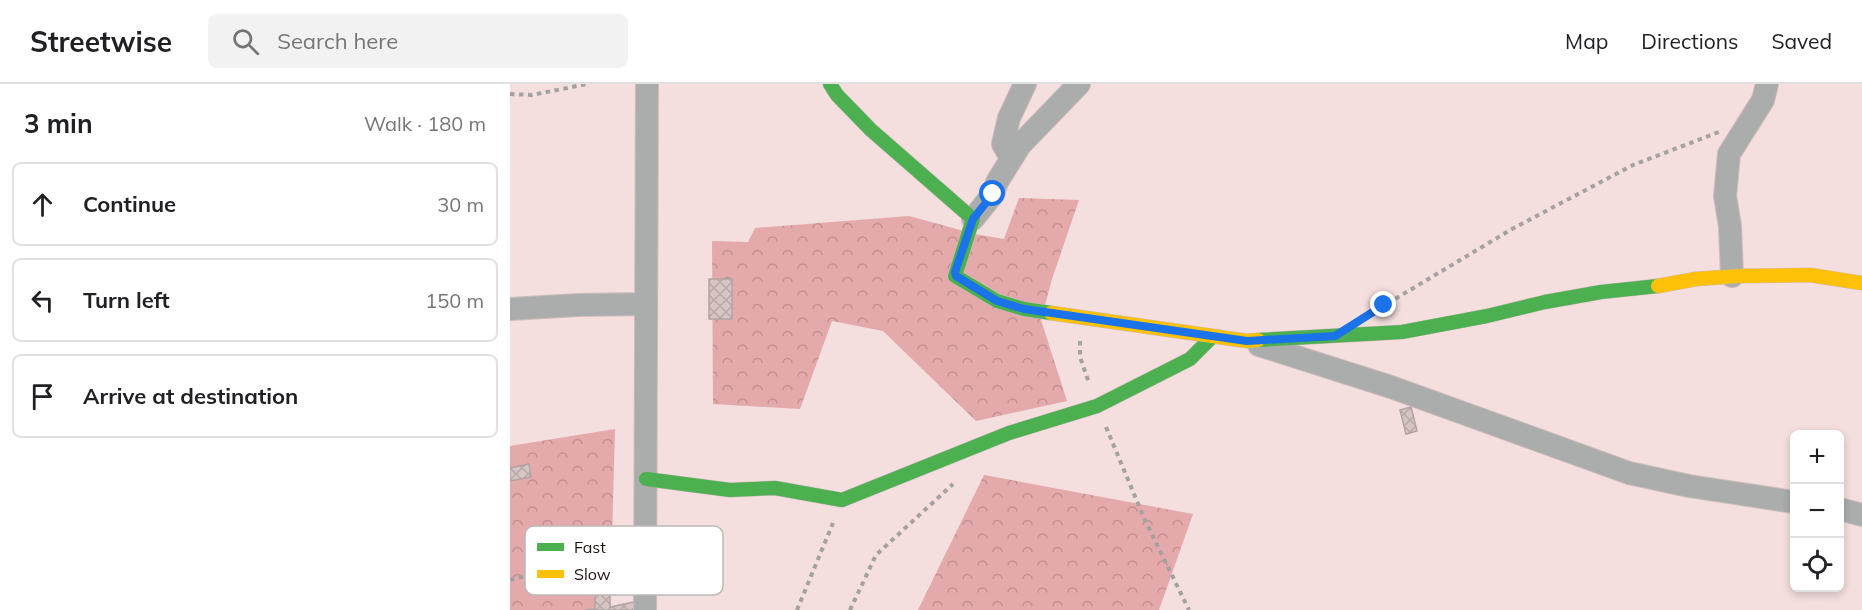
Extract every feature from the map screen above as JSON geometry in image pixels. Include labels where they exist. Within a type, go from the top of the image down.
[{"type":"street","points":[[646,526],[647,84]]},
{"type":"street","points":[[830,84],[837,95],[871,130],[973,219]]},
{"type":"street","points":[[1011,158],[1003,144],[1009,118],[1025,84]]},
{"type":"street","points":[[1079,84],[1020,145],[997,182],[993,194],[973,219],[955,272],[956,276],[997,301],[1024,309],[1247,341],[1402,332],[1545,302],[1696,279],[1810,275],[1862,282]]},
{"type":"street","points":[[1732,276],[1730,226],[1725,196],[1729,154],[1763,100],[1767,84]]},
{"type":"street","points":[[510,309],[646,304]]},
{"type":"street","points":[[646,479],[730,490],[775,488],[842,500],[1009,433],[1097,406],[1190,359],[1212,337]]},
{"type":"street","points":[[1247,341],[1391,387],[1629,473],[1689,486],[1790,501]]},
{"type":"street","points":[[1844,510],[1862,515]]},
{"type":"street","points":[[645,595],[645,610]]},
{"type":"path","points":[[510,94],[532,95],[587,84]]},
{"type":"path","points":[[1375,311],[1512,229],[1633,165],[1750,120]]},
{"type":"path","points":[[1079,316],[1080,357],[1097,406],[1144,518],[1189,610]]},
{"type":"path","points":[[850,610],[876,555],[959,478]]},
{"type":"path","points":[[798,610],[842,500]]},
{"type":"path","points":[[510,580],[525,576]]},
{"type":"green space","points":[[1019,198],[1079,200],[1052,279],[1041,320],[1067,401],[976,421],[883,331],[832,321],[800,409],[713,404],[712,241],[748,242],[755,228],[909,216],[975,234],[1004,239]]},
{"type":"green space","points":[[615,429],[612,526],[525,526],[525,595],[610,595],[610,610],[510,610],[510,446]]},
{"type":"green space","points":[[984,475],[1193,514],[1159,610],[918,610]]},
{"type":"building","points":[[709,279],[732,279],[732,319],[709,319]]},
{"type":"building","points":[[1411,407],[1417,431],[1406,434],[1400,410]]},
{"type":"building","points":[[529,464],[531,477],[510,481],[510,468]]},
{"type":"building","points":[[595,595],[610,595],[610,607],[634,602],[634,610],[584,610],[595,609]]},
{"type":"traffic: fast","points":[[830,84],[837,95],[871,130],[973,219],[955,276],[997,301],[1024,309],[1051,313]]},
{"type":"traffic: fast","points":[[1258,340],[1402,332],[1545,302],[1601,292],[1658,286]]},
{"type":"traffic: fast","points":[[646,479],[730,490],[775,488],[842,500],[1009,433],[1097,406],[1190,359],[1212,337]]},
{"type":"traffic: slow","points":[[1658,286],[1696,279],[1738,276],[1810,275],[1862,283]]},
{"type":"traffic: slow","points":[[1051,313],[1247,341],[1258,340]]},
{"type":"route","points":[[993,194],[973,219],[955,272],[956,276],[964,283],[997,301],[1024,309],[1247,341],[1335,336],[1384,305]]}]
